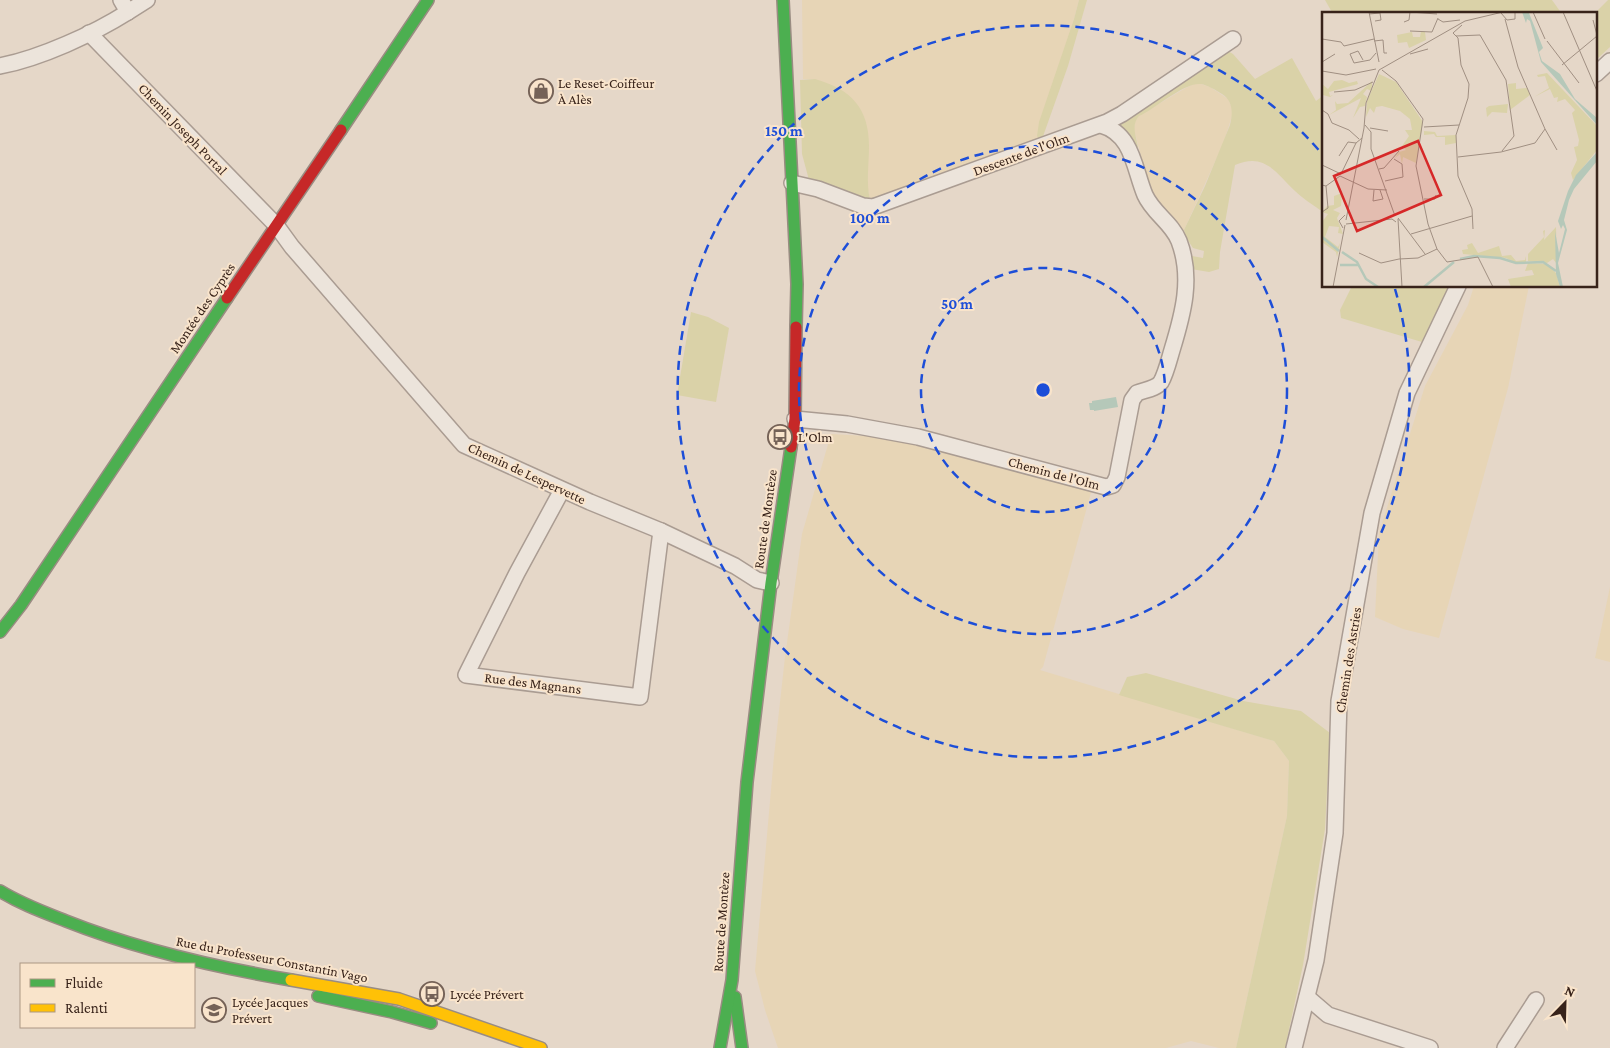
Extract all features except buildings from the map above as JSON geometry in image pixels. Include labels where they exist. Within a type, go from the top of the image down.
[{"type":"street","points":[[0,66],[35,55],[108,25],[124,6],[147,0]]},
{"type":"street","name":"Montée des Cyprès","points":[[0,632],[21,605],[428,0]]},
{"type":"street","name":"Route de Montèze","points":[[720,1048],[732,980],[747,782],[771,583],[794,418],[797,284],[783,0]]},
{"type":"street","name":"Chemin Joseph Portal","points":[[90,33],[276,225]]},
{"type":"street","name":"Descente de l'Olm","points":[[792,183],[818,189],[863,206],[873,207],[1101,125],[1122,114],[1233,39]]},
{"type":"street","points":[[1598,72],[1610,61]]},
{"type":"street","name":"Chemin de l'Olm","points":[[794,418],[847,424],[918,437],[1106,487],[1113,485],[1117,477],[1132,400],[1137,392],[1154,388],[1160,383],[1169,359],[1186,294],[1186,273],[1178,239],[1172,228],[1150,203],[1128,147],[1114,131],[1101,125]]},
{"type":"street","name":"Chemin de Lespervette","points":[[276,225],[292,247],[464,445],[562,490],[661,531],[735,566],[757,580],[771,583]]},
{"type":"street","name":"Chemin des Astries","points":[[1294,1048],[1316,960],[1335,833],[1339,702],[1372,513],[1407,393],[1457,288]]},
{"type":"street","name":"Rue des Magnans","points":[[562,490],[517,573],[466,675],[640,697],[661,531]]},
{"type":"street","name":"Rue du Professeur Constantin Vago","points":[[0,891],[18,902],[99,934],[166,954],[239,971],[399,999],[541,1048]]},
{"type":"street","points":[[7,908],[93,943]]},
{"type":"street","name":"Rue du Professeur Constantin Vago","points":[[195,972],[392,1012],[454,1029],[509,1048]]},
{"type":"street","name":"Route de Montèze","points":[[732,980],[742,1048]]},
{"type":"street","points":[[1307,997],[1328,1014],[1430,1048]]},
{"type":"street","points":[[1506,1048],[1536,1000]]},
{"type":"shaded area","points":[[802,0],[1079,0],[1041,142],[870,200],[867,185],[868,173],[815,79],[803,79]]},
{"type":"shaded area","points":[[1079,0],[1087,0],[1068,66],[1041,142],[1037,136],[1039,122]]},
{"type":"shaded area","points":[[1325,0],[1552,0],[1561,12],[1332,12]]},
{"type":"shaded area","points":[[1610,0],[1610,47],[1598,58],[1598,12],[1596,12]]},
{"type":"shaded area","points":[[1221,47],[1233,54],[1255,79],[1292,58],[1316,101],[1322,96],[1322,210],[1295,191],[1269,166],[1254,161],[1235,165],[1220,252],[1219,269],[1209,272],[1191,269],[1190,262],[1192,256],[1203,258],[1204,251],[1193,248],[1185,236],[1184,230],[1205,186],[1230,125],[1232,112],[1228,100],[1217,91],[1201,84],[1178,91],[1139,116],[1135,123],[1138,147],[1136,148],[1115,125]]},
{"type":"shaded area","points":[[815,79],[838,88],[847,94],[861,110],[868,132],[870,200],[865,201],[809,180],[802,154],[800,80]]},
{"type":"shaded area","points":[[1194,84],[1210,87],[1228,99],[1232,107],[1232,116],[1223,144],[1184,230],[1179,229],[1152,200],[1134,129],[1135,121],[1139,116]]},
{"type":"shaded area","points":[[1351,288],[1450,288],[1440,312],[1422,342],[1341,318],[1340,310]]},
{"type":"shaded area","points":[[1473,288],[1529,288],[1508,388],[1439,638],[1403,629],[1375,617],[1379,533],[1425,386],[1468,305]]},
{"type":"shaded area","points":[[691,312],[708,317],[729,328],[716,402],[677,395]]},
{"type":"shaded area","points":[[1116,397],[1118,407],[1090,410],[1089,403],[1092,403],[1092,401]]},
{"type":"shaded area","points":[[831,434],[884,437],[1092,489],[1043,667],[1040,670],[1274,741],[1289,761],[1287,816],[1236,1048],[1219,1048],[1191,1041],[1166,1048],[778,1048],[765,1010],[755,971],[774,756],[802,534]]},
{"type":"shaded area","points":[[1610,587],[1610,662],[1595,658]]},
{"type":"shaded area","points":[[1146,673],[1243,701],[1301,711],[1330,733],[1325,829],[1303,965],[1285,1048],[1236,1048],[1287,816],[1289,761],[1274,741],[1119,695],[1127,677]]},
{"type":"traffic: fast","points":[[341,130],[428,0]]},
{"type":"traffic: fast","points":[[783,0],[797,284],[796,327]]},
{"type":"traffic: fast","points":[[0,632],[21,605],[227,298]]},
{"type":"traffic: fast","points":[[720,1048],[732,980],[747,782],[771,583],[791,447]]},
{"type":"traffic: fast","points":[[0,891],[41,911],[121,941],[205,963],[291,980]]},
{"type":"traffic: fast","points":[[318,996],[392,1012],[431,1023]]},
{"type":"traffic: fast","points":[[735,997],[742,1048]]},
{"type":"traffic: slow","points":[[291,980],[399,999],[541,1048]]},
{"type":"traffic: jam","points":[[227,298],[341,130]]},
{"type":"traffic: jam","points":[[791,447],[795,419],[796,327]]},
{"type":"place","name":"Le Reset-Coiffeur À Alès","points":[[541,91]]},
{"type":"place","name":"L'Olm","points":[[780,437]]},
{"type":"place","name":"Lycée Prévert","points":[[432,994]]},
{"type":"place","name":"Lycée Jacques Prévert","points":[[214,1010]]}]
